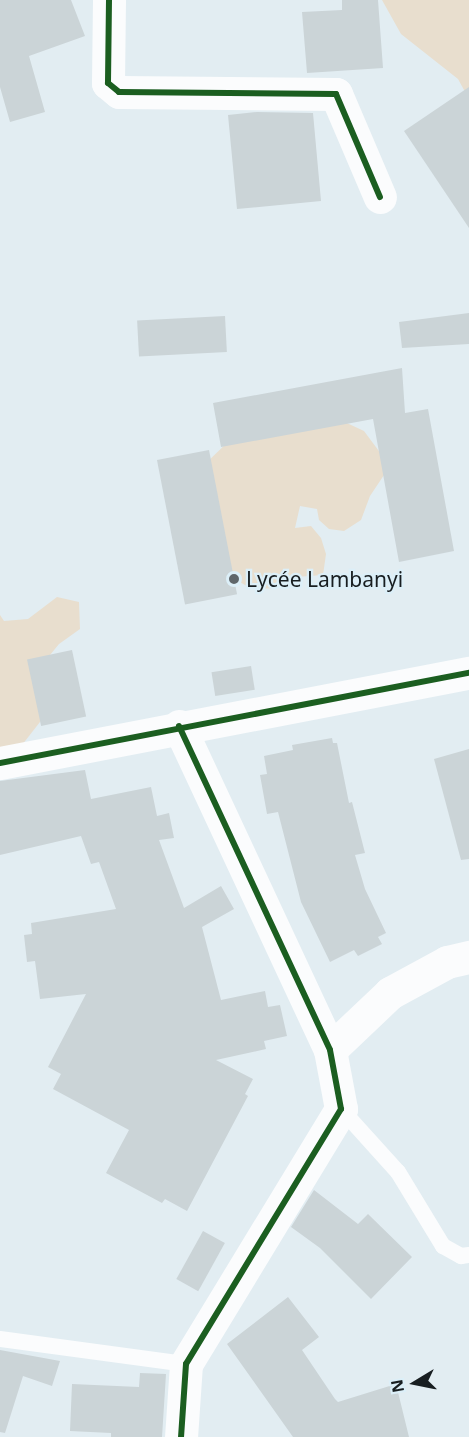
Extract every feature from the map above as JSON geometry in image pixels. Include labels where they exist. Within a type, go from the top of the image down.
[{"type":"street","points":[[109,0],[108,83],[120,92],[336,94],[380,197]]},
{"type":"street","points":[[0,763],[179,726],[469,673]]},
{"type":"street","points":[[179,726],[330,1050],[341,1109],[186,1364],[181,1437]]},
{"type":"street","points":[[330,1050],[390,993],[447,962],[469,957]]},
{"type":"lane","points":[[341,1109],[398,1172],[443,1246],[461,1256],[469,1255]]},
{"type":"lane","points":[[0,1339],[186,1364]]},
{"type":"shaded area","points":[[382,0],[469,0],[469,99],[458,79],[401,34]]},
{"type":"shaded area","points":[[336,418],[364,431],[390,466],[370,496],[361,520],[344,531],[329,529],[319,520],[317,509],[300,506],[295,528],[311,526],[321,538],[326,554],[323,575],[296,577],[277,588],[252,589],[224,573],[202,467],[233,437]]},
{"type":"shaded area","points":[[57,597],[79,602],[80,629],[59,644],[41,666],[47,713],[22,745],[0,750],[0,615],[4,621],[28,619]]},
{"type":"building","points":[[0,0],[71,0],[85,36],[29,56],[45,112],[10,122],[0,87]]},
{"type":"building","points":[[342,0],[378,0],[383,68],[307,73],[302,12],[342,10]]},
{"type":"building","points":[[469,87],[469,228],[404,131]]},
{"type":"building","points":[[257,112],[313,113],[321,201],[237,209],[228,115]]},
{"type":"building","points":[[469,313],[469,344],[402,348],[399,322]]},
{"type":"building","points":[[225,316],[227,352],[139,357],[137,321]]},
{"type":"building","points":[[402,368],[405,413],[428,409],[454,551],[399,562],[373,419],[221,447],[213,403]]},
{"type":"building","points":[[209,450],[237,594],[185,604],[157,460]]},
{"type":"building","points":[[72,650],[86,717],[41,726],[27,660]]},
{"type":"building","points":[[251,666],[255,690],[215,696],[211,672]]},
{"type":"building","points":[[332,738],[333,743],[337,743],[349,803],[352,802],[365,853],[355,855],[365,889],[386,933],[378,937],[382,944],[358,956],[354,950],[330,962],[301,902],[278,812],[267,814],[260,775],[267,774],[264,756],[293,750],[292,745]]},
{"type":"building","points":[[469,749],[469,859],[461,860],[434,759]]},
{"type":"building","points":[[85,770],[91,799],[151,787],[157,816],[169,813],[174,838],[159,840],[184,908],[221,886],[234,909],[202,927],[221,1000],[265,991],[268,1007],[280,1005],[287,1036],[264,1041],[266,1049],[216,1060],[253,1079],[245,1094],[248,1096],[187,1211],[165,1199],[162,1203],[106,1173],[129,1130],[53,1089],[61,1074],[48,1067],[86,994],[40,999],[35,961],[27,962],[24,935],[32,934],[31,923],[116,909],[99,862],[91,864],[81,836],[0,855],[0,781]]},
{"type":"building","points":[[314,1190],[358,1224],[368,1214],[412,1257],[371,1299],[320,1248],[291,1227]]},
{"type":"building","points":[[203,1231],[225,1243],[198,1291],[176,1279]]},
{"type":"building","points":[[288,1297],[319,1337],[302,1350],[335,1399],[338,1402],[396,1384],[409,1437],[293,1437],[227,1344]]},
{"type":"building","points":[[0,1350],[60,1361],[52,1386],[23,1376],[5,1433],[0,1432]]},
{"type":"building","points":[[140,1373],[166,1374],[162,1437],[111,1437],[111,1433],[70,1431],[72,1384],[139,1387]]},
{"type":"cycle path","points":[[109,0],[108,83],[119,92],[336,94],[380,197]]},
{"type":"cycle path","points":[[0,763],[469,673]]},
{"type":"cycle path","points":[[179,726],[330,1050],[341,1109],[186,1364],[181,1437]]},
{"type":"place","name":"Lycée Lambanyi","points":[[234,579]]}]
